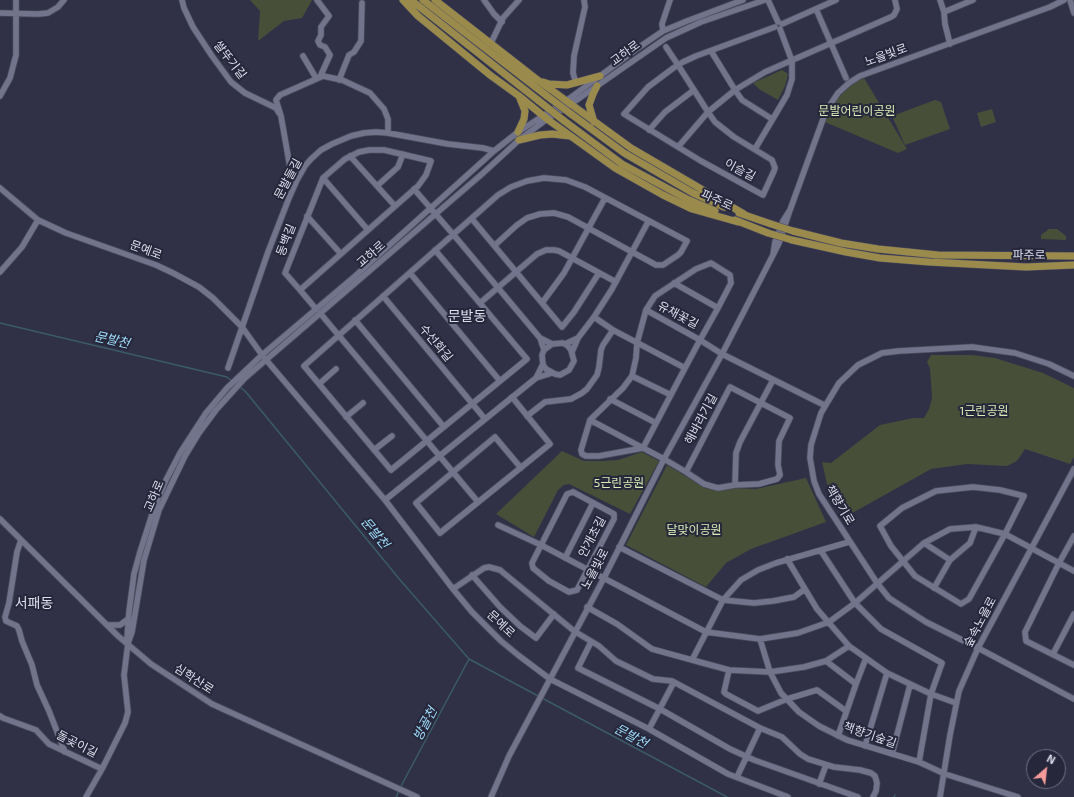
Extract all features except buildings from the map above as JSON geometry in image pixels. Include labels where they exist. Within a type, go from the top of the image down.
[{"type":"main road","points":[[403,0],[418,16],[490,75],[519,96],[544,117],[615,168],[663,195],[692,209],[738,222]]},
{"type":"main road","name":"파주로","points":[[411,0],[563,120],[622,164],[689,200],[738,222],[792,240],[880,258],[922,262],[1026,266],[1074,266]]},
{"type":"main road","name":"파주로","points":[[422,0],[624,153],[693,193],[744,214],[793,231],[841,243],[878,249],[938,255],[1074,256]]},
{"type":"main road","points":[[435,0],[594,122],[637,151],[744,214]]},
{"type":"main road","points":[[535,78],[548,84],[567,85],[600,76]]},
{"type":"main road","points":[[594,122],[589,105],[592,94],[597,86]]},
{"type":"main road","points":[[518,132],[524,119],[525,111],[519,96]]},
{"type":"main road","points":[[519,140],[552,134],[571,136]]},
{"type":"street","points":[[0,96],[10,78],[16,56],[16,0]]},
{"type":"street","points":[[0,13],[48,13],[58,7],[64,0]]},
{"type":"street","name":"쌀뚜기길","points":[[182,0],[193,27],[231,82],[244,93],[276,108],[281,116]]},
{"type":"street","points":[[316,0],[329,16],[321,27],[321,35],[318,40],[320,45],[325,47],[330,55],[318,78]]},
{"type":"street","points":[[484,0],[502,22]]},
{"type":"street","points":[[490,43],[506,14],[519,0]]},
{"type":"street","points":[[576,83],[573,73],[574,56],[585,7],[584,0]]},
{"type":"street","points":[[664,31],[662,24],[670,0]]},
{"type":"street","name":"교하로","points":[[568,102],[600,76],[664,31],[743,0]]},
{"type":"street","points":[[755,149],[790,87],[793,73],[792,61],[779,25],[766,0]]},
{"type":"street","name":"교하로","points":[[318,311],[494,151],[518,132],[597,86],[666,38],[701,22],[766,0]]},
{"type":"street","name":"이슬길","points":[[666,47],[678,65],[708,112],[715,122],[727,132],[772,160],[775,168],[763,195],[707,165],[624,114],[648,87],[678,65],[696,56],[779,25],[836,0]]},
{"type":"street","points":[[678,148],[708,112],[734,90],[756,77],[892,17],[897,8],[895,0]]},
{"type":"street","points":[[940,0],[944,12],[945,24],[950,38],[950,44]]},
{"type":"street","points":[[944,12],[974,0]]},
{"type":"street","points":[[1048,0],[1050,7]]},
{"type":"street","name":"노을빛로","points":[[492,797],[509,756],[574,631],[604,578],[664,459],[722,354],[773,255],[783,221],[790,210],[826,111],[830,104],[842,89],[860,76],[1050,7],[1064,0]]},
{"type":"street","points":[[1070,0],[1074,13]]},
{"type":"street","points":[[339,80],[349,55],[354,52],[361,41],[362,3]]},
{"type":"street","points":[[816,9],[846,78]]},
{"type":"street","points":[[711,51],[734,90],[747,103],[772,119]]},
{"type":"street","points":[[303,56],[318,78]]},
{"type":"street","points":[[297,180],[291,173],[281,116],[276,100],[280,94],[323,76],[339,80],[370,94],[384,109],[388,118],[388,133]]},
{"type":"street","points":[[649,130],[666,112],[694,90]]},
{"type":"street","name":"교하로","points":[[86,797],[121,733],[128,712],[124,675],[128,643],[128,619],[134,574],[140,552],[154,508],[180,453],[206,413],[227,388],[435,214],[544,117]]},
{"type":"street","name":"문발들길","points":[[228,368],[268,252],[297,180],[311,158],[332,144],[351,136],[364,133],[388,133],[494,151]]},
{"type":"street","name":"동백길","points":[[300,290],[414,189],[426,175],[431,160],[376,149],[359,152],[350,156],[323,178],[285,273],[318,311]]},
{"type":"street","points":[[377,186],[398,166],[403,154]]},
{"type":"street","points":[[350,156],[394,206]]},
{"type":"street","points":[[323,178],[368,230]]},
{"type":"street","points":[[435,250],[527,360],[391,470],[304,366],[453,234],[504,191],[518,184],[539,179],[556,178],[566,180],[585,187],[648,222],[687,241],[682,252],[660,265],[589,228],[554,213],[540,214],[522,222],[495,245]]},
{"type":"street","name":"문예로","points":[[0,188],[38,220],[66,233],[156,266],[186,280],[213,298],[242,327],[264,357],[385,500],[452,589],[472,612],[501,641],[550,679],[649,729],[728,774],[788,797]]},
{"type":"street","points":[[414,189],[540,338],[544,350]]},
{"type":"street","points":[[542,303],[559,282],[605,198]]},
{"type":"street","name":"동백길","points":[[307,216],[341,254]]},
{"type":"street","points":[[472,218],[562,326],[574,312],[599,274]]},
{"type":"street","points":[[0,272],[22,247],[38,220]]},
{"type":"street","points":[[572,352],[578,338],[594,317],[616,282],[648,222]]},
{"type":"street","points":[[480,303],[537,254],[546,250],[554,250],[616,282]]},
{"type":"street","name":"유채꽃길","points":[[710,264],[730,274],[731,282],[718,308],[643,448],[600,456],[586,456],[582,454],[581,450],[590,420],[623,388],[632,376],[636,358],[637,343],[646,310],[655,296],[696,269],[710,264]]},
{"type":"street","name":"수선화길","points":[[410,272],[500,381]]},
{"type":"street","points":[[674,283],[718,308]]},
{"type":"street","name":"수선화길","points":[[383,296],[484,419]]},
{"type":"street","name":"유채꽃길","points":[[646,310],[722,354]]},
{"type":"street","points":[[318,311],[478,502]]},
{"type":"street","points":[[594,317],[613,330],[685,368]]},
{"type":"street","points":[[355,320],[444,427]]},
{"type":"street","points":[[527,416],[545,402],[571,399],[587,389],[597,375],[603,344],[613,330]]},
{"type":"street","points":[[540,338],[552,344]]},
{"type":"street","points":[[552,373],[546,369],[543,364],[542,355],[544,350],[552,344],[565,344],[578,338]]},
{"type":"street","points":[[385,500],[536,378],[552,373],[560,374],[569,370],[574,360],[572,352],[565,344]]},
{"type":"street","name":"책향기로","points":[[1074,376],[1049,364],[1015,353],[972,347],[882,353],[858,365],[839,383],[824,405],[811,445],[810,458],[814,481],[819,494],[849,542],[889,598],[926,622],[1074,699]]},
{"type":"street","points":[[722,354],[824,405]]},
{"type":"street","points":[[536,378],[543,364]]},
{"type":"street","points":[[319,384],[336,369]]},
{"type":"street","name":"교하로","points":[[128,643],[132,632],[144,560],[159,510],[182,463],[199,433],[243,376]]},
{"type":"street","points":[[632,376],[671,395]]},
{"type":"street","points":[[735,485],[736,453],[740,442],[773,380]]},
{"type":"street","name":"해바라기길","points":[[664,459],[704,484],[718,488],[735,485],[759,484],[777,479],[779,477],[779,441],[790,418],[730,387],[686,472]]},
{"type":"street","points":[[512,397],[550,444],[521,468],[440,533],[416,503],[496,437],[521,468]]},
{"type":"street","points":[[610,399],[656,424]]},
{"type":"street","points":[[346,417],[363,403]]},
{"type":"street","points":[[590,420],[664,459]]},
{"type":"street","points":[[374,450],[392,436]]},
{"type":"street","name":"숲속노을로","points":[[940,797],[959,691],[978,648],[1074,469]]},
{"type":"street","points":[[973,487],[1000,490],[1024,496],[969,599],[961,604],[915,576],[902,561],[891,546],[880,526],[902,508],[936,491],[973,487]]},
{"type":"street","name":"안개초길","points":[[573,492],[614,514],[614,519],[577,590],[569,592],[549,581],[533,568],[532,563],[541,545],[568,494],[573,492]]},
{"type":"street","name":"안개초길","points":[[565,558],[593,503]]},
{"type":"street","name":"심학산로","points":[[0,519],[107,625],[151,664],[212,704],[415,796]]},
{"type":"street","points":[[498,524],[541,545]]},
{"type":"street","points":[[587,569],[706,632],[760,639],[798,634],[829,622],[855,603],[924,543],[950,529],[976,527],[1005,534],[1074,572]]},
{"type":"street","points":[[934,588],[950,560],[970,543],[976,527]]},
{"type":"street","points":[[1074,536],[1025,632],[1026,641],[1074,665]]},
{"type":"street","points":[[21,540],[17,552],[10,603],[5,618],[6,621],[16,626],[19,630],[32,665],[37,685],[65,752]]},
{"type":"street","points":[[692,660],[723,600],[741,580],[758,570],[787,559],[821,551],[849,542]]},
{"type":"street","points":[[924,543],[950,560]]},
{"type":"street","name":"안개초길","points":[[541,545],[587,569]]},
{"type":"street","points":[[619,547],[723,600],[754,603],[766,602],[794,597],[805,590]]},
{"type":"street","points":[[821,551],[855,603],[881,629],[942,663],[931,694],[919,762]]},
{"type":"street","points":[[787,559],[817,609],[850,646],[887,673],[910,685],[956,703]]},
{"type":"street","points":[[452,589],[484,568],[489,567],[500,570],[574,631],[598,646],[616,661],[657,680],[668,680],[674,682],[760,728],[786,740],[804,756],[826,765],[871,773],[875,776],[877,783],[876,791],[873,797]]},
{"type":"street","points":[[472,575],[500,607],[520,626],[536,638],[554,614]]},
{"type":"street","points":[[587,607],[617,624],[652,649],[729,670],[770,672],[804,667],[826,661],[850,646]]},
{"type":"street","points":[[1053,654],[1074,614]]},
{"type":"street","points":[[107,625],[120,625],[128,619]]},
{"type":"street","name":"책향기숲길","points":[[760,639],[770,672],[781,693],[799,712],[819,726],[847,740],[919,762],[945,774],[1018,797]]},
{"type":"street","points":[[591,642],[578,668],[660,709],[747,757],[858,797]]},
{"type":"street","points":[[838,736],[866,658]]},
{"type":"street","points":[[826,661],[856,684]]},
{"type":"street","points":[[729,670],[724,692],[758,711],[817,690],[846,711]]},
{"type":"street","points":[[865,746],[887,673]]},
{"type":"street","points":[[649,729],[674,682]]},
{"type":"street","points":[[892,754],[910,685]]},
{"type":"street","name":"돌곶이길","points":[[0,716],[36,730],[50,744],[102,769]]},
{"type":"street","points":[[737,778],[760,728]]},
{"type":"street","points":[[819,784],[826,765]]},
{"type":"green space","points":[[250,0],[312,0],[302,18],[284,21],[258,41],[260,11]]},
{"type":"green space","points":[[782,70],[788,74],[785,86],[778,100],[759,89],[753,83]]},
{"type":"green space","name":"문발어린이공원","points":[[864,78],[907,149],[898,153],[825,122],[832,107],[840,96],[855,82]]},
{"type":"green space","points":[[935,100],[941,102],[950,129],[905,145],[892,116]]},
{"type":"green space","points":[[992,109],[996,122],[981,127],[977,113]]},
{"type":"green space","points":[[1049,229],[1057,229],[1066,236],[1066,240],[1041,239],[1041,235]]},
{"type":"green space","name":"1근린공원","points":[[931,355],[972,355],[995,358],[1043,373],[1074,388],[1074,457],[1070,464],[1025,449],[1017,461],[1007,466],[967,464],[931,469],[847,516],[836,501],[827,484],[822,462],[831,463],[880,425],[913,418],[924,418],[929,409],[932,398],[930,368],[927,362]]},
{"type":"green space","name":"5근린공원","points":[[562,451],[584,461],[618,460],[642,452],[659,461],[630,514],[569,484],[564,485],[558,490],[534,537],[496,514]]},
{"type":"green space","name":"달맞이공원","points":[[667,465],[705,488],[716,490],[735,488],[756,489],[806,478],[826,522],[751,549],[726,563],[706,587],[626,545]]},
{"type":"waterway","name":"문발천","points":[[0,323],[227,377],[232,381]]},
{"type":"waterway","name":"문발천","points":[[240,387],[245,391],[401,581],[469,659],[727,797]]},
{"type":"waterway","name":"방골천","points":[[400,788],[469,659]]},
{"type":"waterway","name":"방골천","points":[[396,797],[399,791]]},
{"type":"district","name":"문발동","points":[[467,316]]},
{"type":"district","name":"서패동","points":[[34,603]]}]
